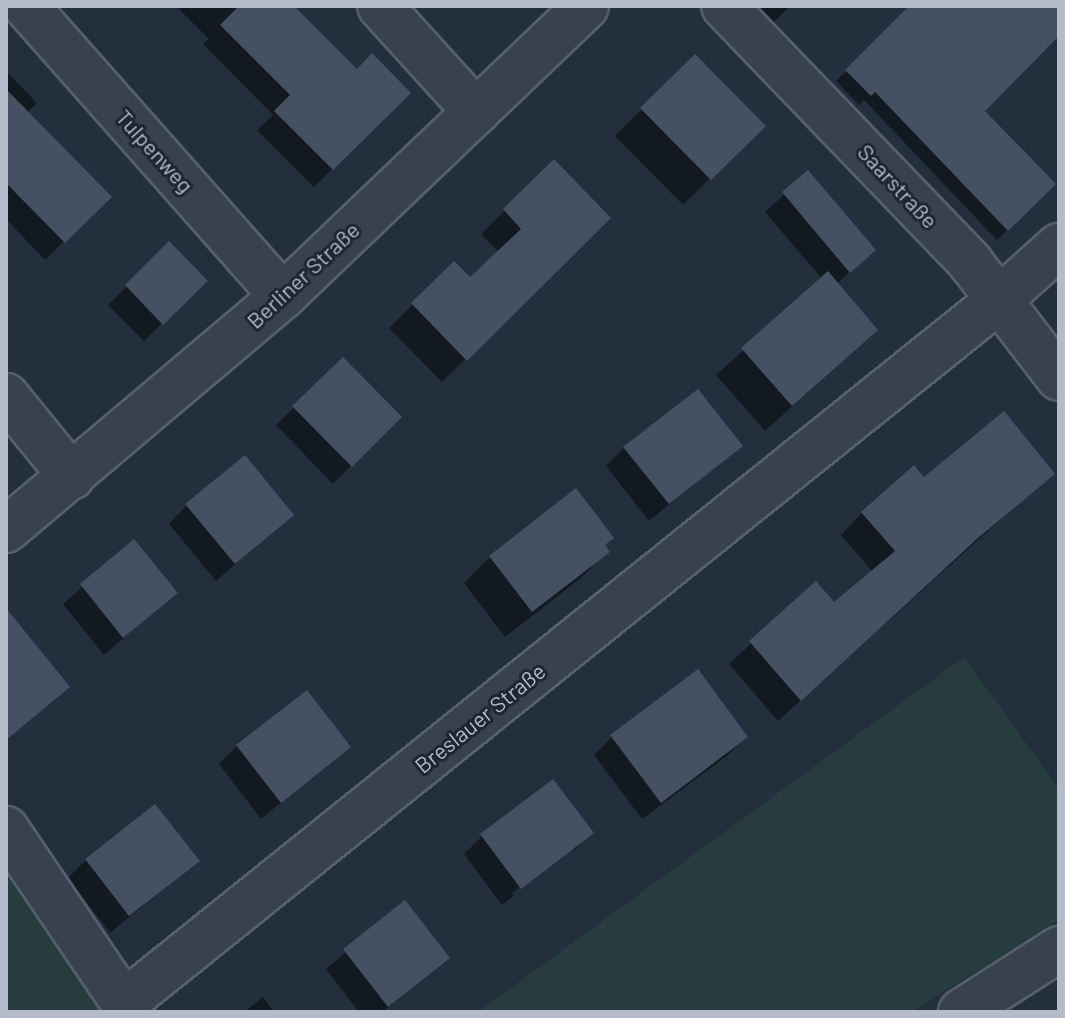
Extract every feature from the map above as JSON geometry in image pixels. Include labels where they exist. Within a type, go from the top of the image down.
[{"type":"street","name":"Tulpenweg","points":[[26,6],[283,296]]},
{"type":"street","points":[[380,6],[476,112]]},
{"type":"street","name":"Berliner Straße","points":[[6,530],[283,296],[586,6]]},
{"type":"street","name":"Saarstraße","points":[[724,6],[959,251],[1059,378]]},
{"type":"street","points":[[999,300],[1059,246]]},
{"type":"street","name":"Breslauer Straße","points":[[6,829],[124,1003],[999,300]]},
{"type":"street","points":[[6,396],[72,477]]},
{"type":"street","points":[[961,1012],[1059,949]]},
{"type":"green space","points":[[964,657],[1059,789],[1059,920],[911,1012],[478,1012]]},
{"type":"green space","points":[[6,868],[112,1012],[6,1012]]},
{"type":"building","points":[[239,6],[294,6],[357,69],[372,53],[411,93],[333,170],[274,111],[290,95],[220,25]]},
{"type":"building","points":[[909,6],[1059,6],[1059,36],[985,111],[1056,184],[1008,231],[875,92],[871,96],[845,70]]},
{"type":"building","points":[[695,54],[766,126],[711,180],[640,108]]},
{"type":"building","points":[[6,89],[112,197],[65,243],[6,183]]},
{"type":"building","points":[[554,159],[611,218],[467,361],[411,303],[454,261],[470,277],[521,229],[503,209]]},
{"type":"building","points":[[808,170],[876,250],[850,273],[782,192]]},
{"type":"building","points":[[169,241],[208,281],[163,325],[125,285]]},
{"type":"building","points":[[828,271],[878,330],[792,406],[741,348]]},
{"type":"building","points":[[343,357],[402,417],[352,467],[292,406]]},
{"type":"building","points":[[698,389],[743,446],[669,504],[623,447]]},
{"type":"building","points":[[1004,411],[1055,474],[978,538],[801,701],[749,641],[816,581],[834,602],[895,551],[861,512],[914,465],[924,477]]},
{"type":"building","points":[[245,455],[294,515],[235,564],[185,504]]},
{"type":"building","points":[[576,488],[614,538],[605,545],[610,552],[532,612],[489,556]]},
{"type":"building","points":[[134,539],[178,593],[123,638],[80,584]]},
{"type":"building","points":[[6,608],[70,687],[6,740]]},
{"type":"building","points":[[698,669],[748,737],[661,803],[610,735]]},
{"type":"building","points":[[307,690],[351,747],[281,803],[236,745]]},
{"type":"building","points":[[553,779],[594,833],[521,889],[480,834]]},
{"type":"building","points":[[155,804],[200,861],[129,916],[85,859]]},
{"type":"building","points":[[405,900],[450,958],[388,1007],[343,949]]}]
